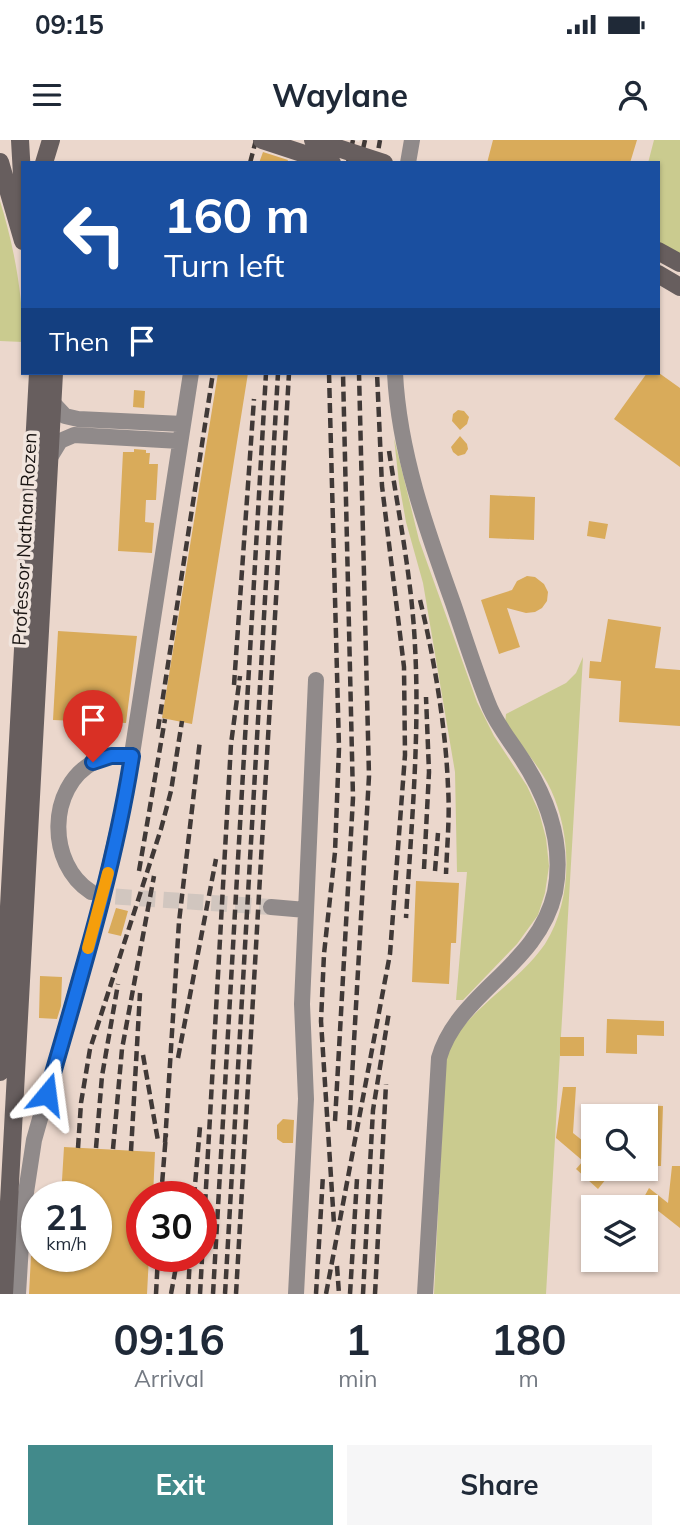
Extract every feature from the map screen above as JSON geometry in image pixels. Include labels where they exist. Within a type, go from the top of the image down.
[{"type":"street","points":[[20,140],[21,161]]},
{"type":"street","points":[[36,140],[37,161]]},
{"type":"street","points":[[45,161],[51,140]]},
{"type":"street","points":[[262,140],[326,161]]},
{"type":"street","points":[[313,140],[378,161]]},
{"type":"street","points":[[408,161],[412,140]]},
{"type":"street","points":[[0,162],[21,234]]},
{"type":"street","points":[[660,252],[680,264]]},
{"type":"street","points":[[660,275],[680,287]]},
{"type":"street","name":"Professor Nathan Rozen","points":[[0,1072],[38,375]]},
{"type":"street","name":"Professor Nathan Rozen","points":[[4,1294],[54,375]]},
{"type":"street","points":[[18,1294],[23,1212],[34,1140],[100,907],[126,793],[191,375]]},
{"type":"street","points":[[395,375],[406,454],[426,529],[489,706],[545,801],[557,849],[554,892],[548,913],[538,932],[512,967],[456,1024],[445,1040],[439,1058],[425,1294]]},
{"type":"street","points":[[52,402],[65,416],[78,419],[183,424]]},
{"type":"street","points":[[49,459],[60,441],[74,435],[180,441]]},
{"type":"street","points":[[296,1294],[306,1099],[302,1015],[316,680]]},
{"type":"street","points":[[91,892],[77,881],[62,855],[59,833],[61,807],[70,784],[84,768],[111,756],[132,756]]},
{"type":"street","points":[[271,907],[306,910]]},
{"type":"shaded area","points":[[0,140],[680,140],[680,1294],[0,1294]]},
{"type":"green space","points":[[654,140],[680,140],[680,255],[660,244],[660,161],[649,161]]},
{"type":"green space","points":[[0,201],[17,271],[21,342],[0,341]]},
{"type":"green space","points":[[394,438],[419,540],[477,702],[494,736],[527,786],[539,812],[546,838],[549,866],[538,915],[517,944],[463,1000],[456,1000],[467,872],[457,872],[455,772],[423,583],[406,522]]},
{"type":"green space","points":[[583,657],[546,1294],[434,1294],[448,1053],[468,1021],[538,954],[554,927],[565,888],[566,847],[558,808],[541,773],[505,724],[506,714],[566,683],[576,673]]},
{"type":"building","points":[[493,140],[637,140],[631,161],[488,161]]},
{"type":"building","points":[[263,152],[288,160],[288,161],[260,161]]},
{"type":"building","points":[[660,374],[680,388],[680,467],[614,419],[646,375]]},
{"type":"building","points":[[218,375],[248,375],[192,724],[162,718]]},
{"type":"building","points":[[134,390],[145,391],[144,408],[133,407]]},
{"type":"building","points":[[458,410],[464,411],[469,417],[467,424],[460,430],[452,421],[453,414]]},
{"type":"building","points":[[460,436],[468,449],[465,454],[458,456],[451,447]]},
{"type":"building","points":[[134,449],[146,450],[146,453],[150,453],[149,464],[158,464],[156,500],[146,500],[145,522],[154,523],[152,553],[118,551],[123,452],[134,452]]},
{"type":"building","points":[[490,495],[535,497],[534,540],[489,538]]},
{"type":"building","points":[[589,521],[608,524],[605,539],[587,536]]},
{"type":"building","points":[[527,576],[535,577],[544,584],[548,592],[547,601],[535,612],[526,613],[507,608],[520,647],[499,654],[481,600],[512,590],[517,581]]},
{"type":"building","points":[[608,619],[661,627],[655,668],[680,670],[680,726],[619,722],[621,681],[589,678],[590,661],[601,662]]},
{"type":"building","points":[[58,631],[137,636],[126,723],[53,720]]},
{"type":"building","points":[[416,881],[459,883],[456,943],[451,943],[449,984],[412,982]]},
{"type":"building","points":[[116,908],[128,911],[121,936],[108,933]]},
{"type":"building","points":[[40,976],[62,977],[61,1006],[57,1019],[39,1018]]},
{"type":"building","points":[[607,1019],[664,1021],[664,1036],[637,1035],[637,1054],[606,1053]]},
{"type":"building","points":[[560,1037],[584,1037],[584,1056],[560,1056]]},
{"type":"building","points":[[563,1087],[576,1087],[573,1133],[581,1139],[581,1159],[556,1138]]},
{"type":"building","points":[[658,1106],[663,1106],[661,1166],[658,1166]]},
{"type":"building","points":[[283,1119],[294,1120],[293,1143],[283,1143],[277,1139],[277,1125]]},
{"type":"building","points":[[64,1147],[155,1152],[154,1181],[126,1181],[126,1272],[148,1272],[147,1294],[29,1294],[30,1272],[112,1272],[112,1181],[62,1181]]},
{"type":"building","points":[[672,1166],[680,1166],[680,1228],[658,1211],[658,1195],[668,1203]]},
{"type":"building","points":[[589,1181],[604,1181],[598,1189]]},
{"type":"building","points":[[649,1188],[658,1195],[645,1195]]},
{"type":"tunnel","points":[[92,892],[107,896],[271,907]]},
{"type":"railway","points":[[251,161],[256,140]]},
{"type":"railway","points":[[304,161],[309,140]]},
{"type":"railway","points":[[315,161],[321,140]]},
{"type":"railway","points":[[327,161],[333,140]]},
{"type":"railway","points":[[348,161],[353,140]]},
{"type":"railway","points":[[360,161],[365,140]]},
{"type":"railway","points":[[376,161],[380,140]]},
{"type":"railway","points":[[158,729],[213,375]]},
{"type":"railway","points":[[213,1294],[266,375]]},
{"type":"railway","points":[[225,1294],[278,375]]},
{"type":"railway","points":[[236,1294],[289,375]]},
{"type":"railway","points":[[329,375],[339,748],[335,852],[324,954],[321,1021],[334,1224]]},
{"type":"railway","points":[[335,1121],[353,798],[343,375]]},
{"type":"railway","points":[[349,1130],[369,776],[359,375]]},
{"type":"railway","points":[[326,1294],[390,954],[405,755],[404,667],[382,486],[377,375]]},
{"type":"railway","points":[[234,685],[254,399]]},
{"type":"railway","points":[[389,451],[405,548],[415,646],[414,782],[406,918]]},
{"type":"railway","points":[[420,600],[445,741],[449,809],[446,874]]},
{"type":"railway","points":[[200,1294],[231,744],[240,676]]},
{"type":"railway","points":[[424,869],[429,772],[426,697]]},
{"type":"railway","points":[[139,871],[165,719]]},
{"type":"railway","points":[[78,1148],[81,1103],[90,1049],[161,829],[171,791],[182,721]]},
{"type":"railway","points":[[165,1143],[179,922],[200,740]]},
{"type":"railway","points":[[435,871],[438,833]]},
{"type":"railway","points":[[178,1058],[216,859]]},
{"type":"railway","points":[[113,1149],[122,1049],[154,876]]},
{"type":"railway","points":[[96,1148],[102,1076],[118,984]]},
{"type":"railway","points":[[131,1151],[140,993]]},
{"type":"railway","points":[[363,1294],[373,1110],[389,1012]]},
{"type":"railway","points":[[143,1055],[158,1141]]},
{"type":"railway","points":[[375,1294],[386,1084]]},
{"type":"railway","points":[[195,1181],[200,1127]]},
{"type":"railway","points":[[162,1181],[166,1134]]},
{"type":"railway","points":[[316,1294],[323,1175]]},
{"type":"railway","points":[[350,1294],[357,1179]]},
{"type":"railway","points":[[337,1266],[339,1294]]},
{"type":"railway","points":[[156,1294],[157,1272]]},
{"type":"railway","points":[[171,1294],[175,1272]]},
{"type":"railway","points":[[188,1294],[189,1272]]},
{"type":"slow traffic","points":[[88,948],[108,873]]},
{"type":"route","points":[[47,1094],[100,907],[132,756],[111,756],[93,762]]}]
